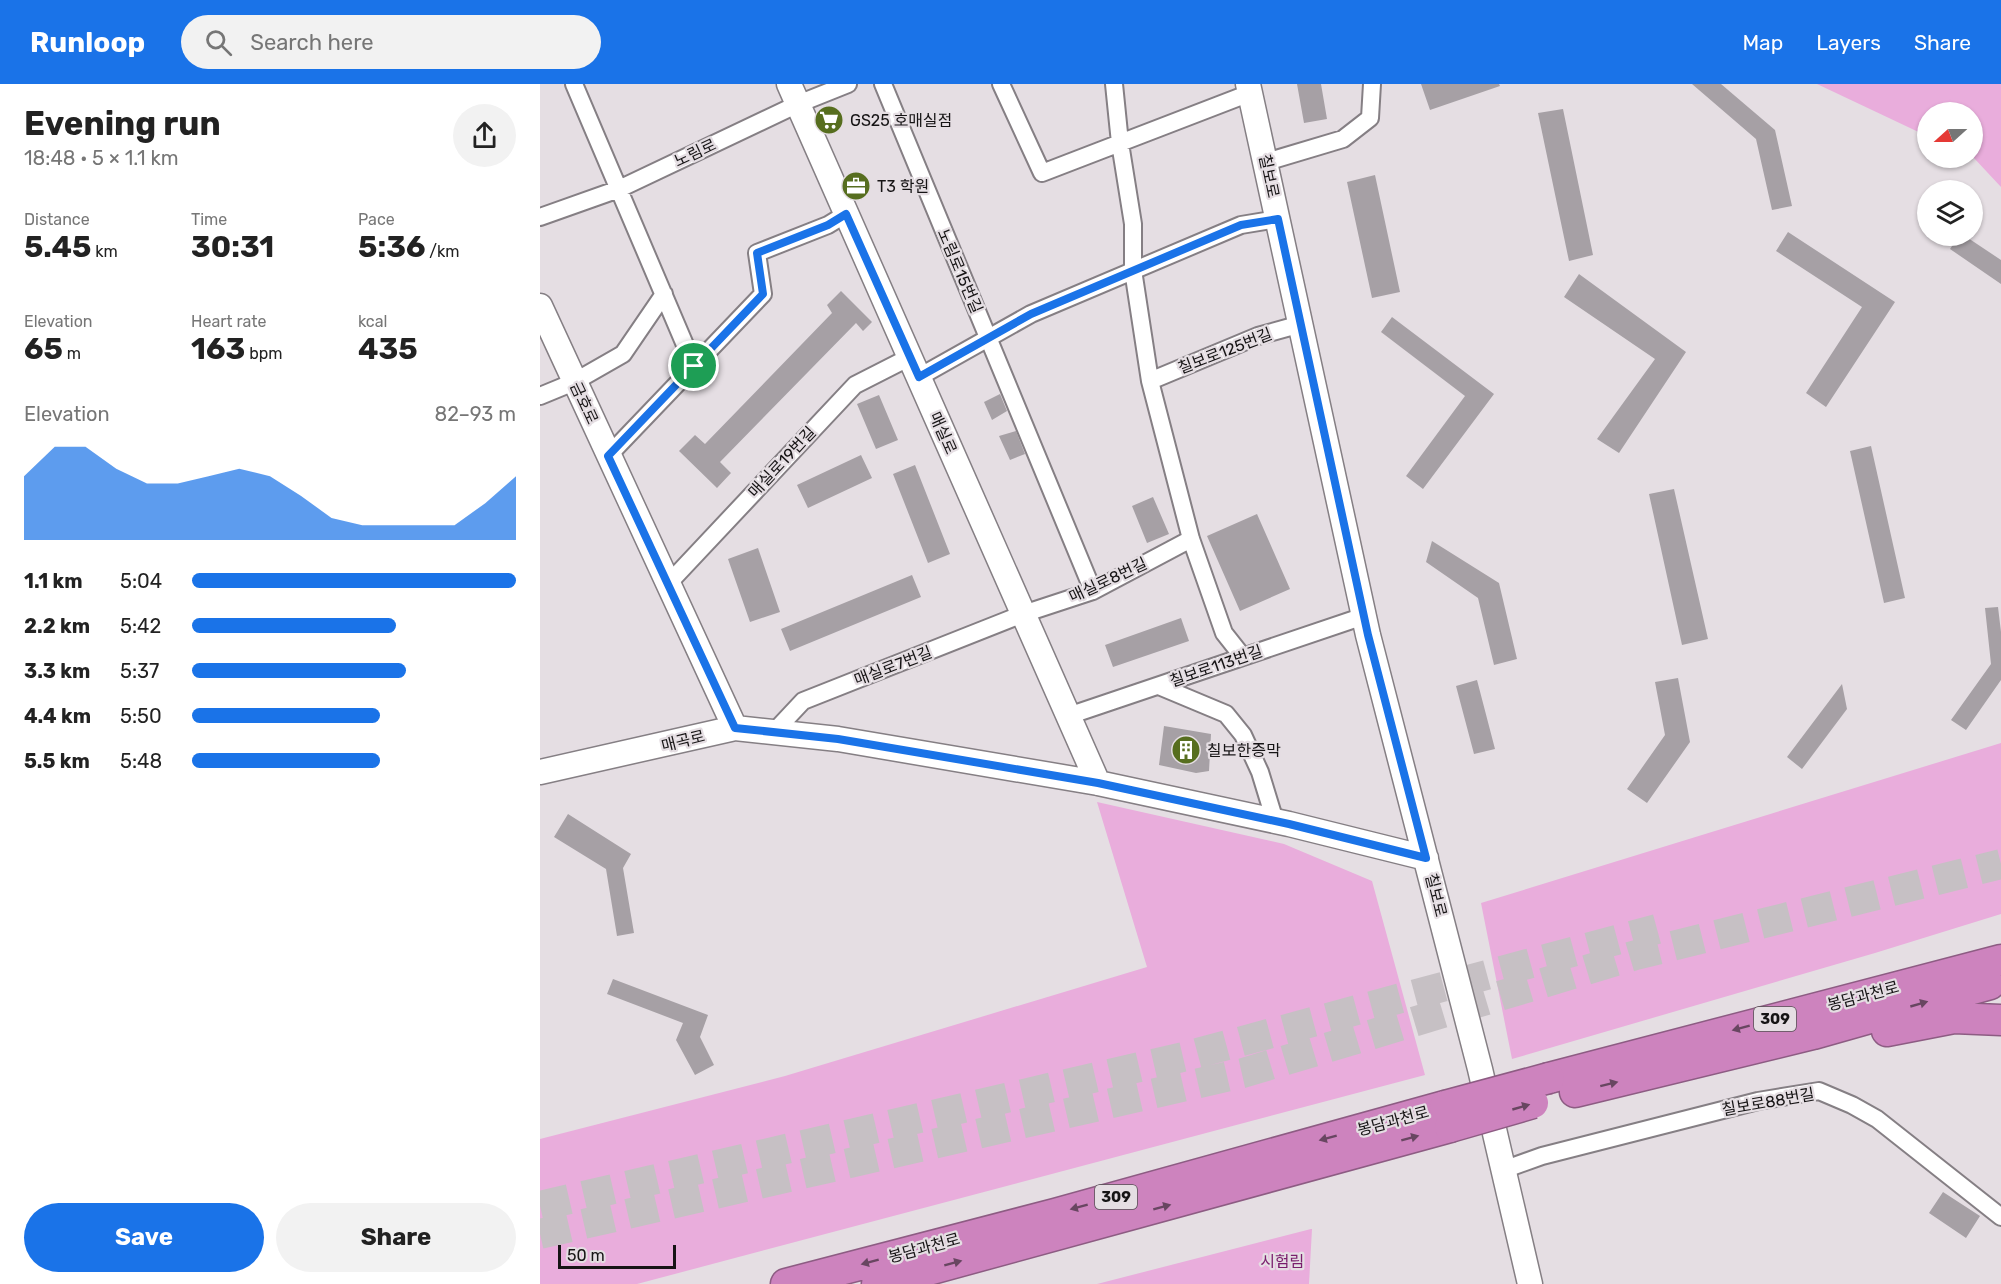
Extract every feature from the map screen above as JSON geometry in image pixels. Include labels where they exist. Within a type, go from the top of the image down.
[{"type":"highway","points":[[1811,1022],[1876,979],[2001,940]]},
{"type":"highway","name":"봉담과천로","points":[[1811,1022],[2001,960]]},
{"type":"highway","name":"봉담과천로","points":[[877,1284],[1550,1088],[1811,1022],[2001,981]]},
{"type":"highway","points":[[1811,1022],[1869,1035],[1954,1018],[2001,1020]]},
{"type":"highway","name":"봉담과천로","points":[[786,1284],[1054,1214],[1447,1117]]},
{"type":"street","points":[[574,84],[694,366]]},
{"type":"street","name":"노림로","points":[[540,217],[619,189],[794,94],[848,84]]},
{"type":"street","name":"노림로15번길","points":[[883,84],[1093,591]]},
{"type":"street","points":[[1001,84],[1042,173],[1120,143],[1249,88]]},
{"type":"street","points":[[1114,84],[1120,143],[1133,224],[1133,270],[1150,381],[1191,539],[1224,633],[1243,657]]},
{"type":"street","points":[[1266,162],[1343,139],[1370,118],[1372,84]]},
{"type":"street","name":"칠보로","points":[[1249,88],[1364,616],[1480,1069],[1530,1284]]},
{"type":"street","name":"매실로","points":[[794,94],[1098,783]]},
{"type":"street","points":[[608,456],[763,294],[757,253],[828,225],[846,214]]},
{"type":"street","name":"매실로19번길","points":[[668,584],[855,385],[914,367],[988,338],[1031,314],[1241,225],[1278,219]]},
{"type":"street","points":[[542,390],[574,382],[623,354],[664,294]]},
{"type":"street","name":"금호로","points":[[540,306],[735,728]]},
{"type":"street","name":"칠보로125번길","points":[[1150,381],[1258,336],[1301,324]]},
{"type":"street","name":"매실로8번길","points":[[1023,614],[1093,591],[1191,539]]},
{"type":"street","name":"매실로7번길","points":[[773,733],[803,701],[1023,614]]},
{"type":"street","name":"칠보로113번길","points":[[1068,717],[1364,616]]},
{"type":"street","points":[[1159,686],[1226,714],[1242,735],[1260,772],[1275,821]]},
{"type":"street","name":"매곡로","points":[[540,772],[735,728],[838,739],[1098,783],[1275,821],[1426,858]]},
{"type":"street","name":"칠보로88번길","points":[[1503,1170],[1542,1156],[1758,1101],[1819,1091],[1877,1119],[2001,1217]]},
{"type":"green space","points":[[1817,84],[2001,84],[2001,187],[1983,168],[1983,102],[1917,102],[1917,131]]},
{"type":"green space","points":[[2001,743],[2001,914],[1512,1059],[1481,903]]},
{"type":"green space","points":[[1097,802],[1284,844],[1372,881],[1425,1075],[637,1284],[540,1284],[540,1139],[785,1076],[1147,967]]},
{"type":"green space","name":"시험림","points":[[1311,1229],[1309,1284],[1097,1284]]},
{"type":"building","points":[[1297,84],[1321,84],[1327,119],[1304,123]]},
{"type":"building","points":[[1421,84],[1499,84],[1500,86],[1430,110]]},
{"type":"building","points":[[1692,84],[1721,84],[1775,130],[1792,206],[1772,210],[1756,139]]},
{"type":"building","points":[[1563,109],[1593,255],[1569,261],[1538,113]]},
{"type":"building","points":[[1375,175],[1400,292],[1372,298],[1347,182]]},
{"type":"building","points":[[1788,232],[1895,302],[1826,407],[1806,393],[1862,307],[1776,251]]},
{"type":"building","points":[[1952,246],[1980,246],[2001,260],[2001,284],[1950,249]]},
{"type":"building","points":[[1579,274],[1686,352],[1619,453],[1597,439],[1655,359],[1564,297]]},
{"type":"building","points":[[841,291],[872,322],[863,331],[856,323],[720,462],[731,473],[717,488],[679,451],[695,435],[705,444],[832,313],[827,305]]},
{"type":"building","points":[[1392,317],[1494,394],[1423,489],[1406,476],[1465,396],[1381,332]]},
{"type":"building","points":[[1000,394],[1007,411],[992,420],[984,402]]},
{"type":"building","points":[[879,395],[898,440],[876,449],[857,404]]},
{"type":"building","points":[[1016,431],[1025,454],[1010,460],[999,436]]},
{"type":"building","points":[[1871,446],[1905,598],[1884,603],[1850,451]]},
{"type":"building","points":[[861,455],[872,478],[808,508],[797,485]]},
{"type":"building","points":[[915,465],[950,554],[928,563],[893,474]]},
{"type":"building","points":[[1674,489],[1708,639],[1682,645],[1649,494]]},
{"type":"building","points":[[1153,497],[1169,534],[1147,543],[1132,506]]},
{"type":"building","points":[[1257,514],[1290,589],[1240,611],[1207,536]]},
{"type":"building","points":[[1432,541],[1499,583],[1517,659],[1494,665],[1478,598],[1426,562]]},
{"type":"building","points":[[758,548],[780,612],[750,622],[728,559]]},
{"type":"building","points":[[912,575],[921,597],[790,651],[781,629]]},
{"type":"building","points":[[1998,607],[2001,632],[2001,680],[1966,730],[1951,720],[1991,664],[1985,608]]},
{"type":"building","points":[[1181,618],[1189,641],[1113,667],[1105,645]]},
{"type":"building","points":[[1678,678],[1690,742],[1647,803],[1627,789],[1665,735],[1655,682]]},
{"type":"building","points":[[1477,680],[1495,749],[1474,754],[1456,686]]},
{"type":"building","points":[[1842,684],[1847,709],[1802,769],[1787,757]]},
{"type":"building","name":"칠보한증막","points":[[1164,726],[1211,734],[1209,771],[1196,773],[1159,765]]},
{"type":"building","points":[[568,814],[631,854],[623,868],[634,933],[617,936],[606,869],[554,837]]},
{"type":"building","points":[[613,979],[708,1015],[700,1037],[714,1065],[695,1075],[676,1040],[683,1023],[607,994]]},
{"type":"building","points":[[1943,1192],[1980,1216],[1966,1238],[1929,1213]]},
{"type":"tunnel","points":[[540,1234],[1243,1073],[1636,955],[2001,864]]},
{"type":"tunnel","points":[[540,1206],[1183,1057],[1657,929]]},
{"type":"place","name":"GS25 호매실점","points":[[829,120]]},
{"type":"place","name":"T3 학원","points":[[856,186]]},
{"type":"place","name":"칠보한증막","points":[[1186,750]]},
{"type":"route","points":[[846,214],[919,377],[1031,314],[1241,225],[1278,219],[1368,635],[1426,858],[1289,824],[1098,783],[838,739],[735,728],[608,456],[694,366],[763,294],[757,253],[828,225],[846,214]]}]
